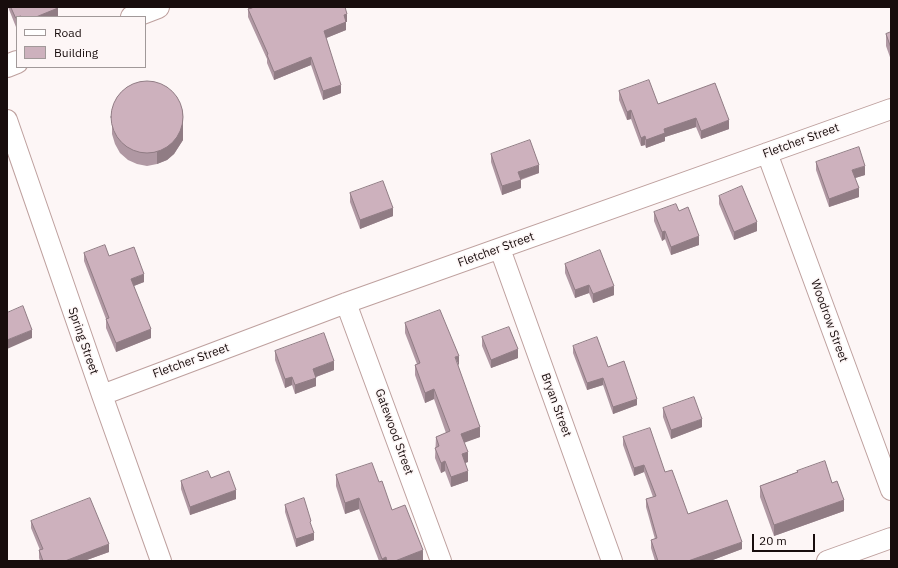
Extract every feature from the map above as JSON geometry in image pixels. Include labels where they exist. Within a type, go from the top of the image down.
[{"type":"street","points":[[135,16],[158,7]]},
{"type":"street","name":"Fletcher Street","points":[[102,395],[346,303],[891,109]]},
{"type":"street","name":"Spring Street","points":[[7,120],[161,561]]},
{"type":"street","name":"Woodrow Street","points":[[767,153],[891,490]]},
{"type":"street","name":"Bryan Street","points":[[500,249],[612,561]]},
{"type":"street","name":"Gatewood Street","points":[[346,303],[441,561]]},
{"type":"street","points":[[827,561],[891,538]]},
{"type":"building","points":[[11,7],[58,7],[38,16],[16,16],[16,18]]},
{"type":"building","points":[[252,7],[345,7],[347,14],[344,15],[346,22],[324,31],[341,85],[323,91],[311,57],[274,72],[267,55],[268,54],[248,9]]},
{"type":"building","points":[[891,32],[891,48],[886,34]]},
{"type":"building","points":[[649,80],[658,104],[715,83],[729,120],[701,131],[696,118],[664,129],[665,133],[646,140],[645,136],[641,138],[631,110],[627,112],[619,91]]},
{"type":"building","points":[[147,81],[167,87],[177,97],[183,117],[177,137],[167,147],[147,153],[127,147],[117,137],[111,117],[117,97],[127,87]]},
{"type":"building","points":[[530,140],[539,165],[518,172],[521,180],[502,186],[491,154]]},
{"type":"building","points":[[859,147],[865,166],[852,170],[859,188],[829,199],[816,162]]},
{"type":"building","points":[[383,181],[393,208],[360,220],[350,193]]},
{"type":"building","points":[[742,186],[757,222],[734,232],[719,196]]},
{"type":"building","points":[[676,204],[679,211],[688,207],[699,236],[671,247],[665,231],[662,232],[654,212]]},
{"type":"building","points":[[105,245],[109,256],[134,247],[144,274],[131,279],[151,329],[116,343],[106,319],[109,318],[84,253]]},
{"type":"building","points":[[600,250],[614,286],[593,294],[589,285],[575,290],[565,264]]},
{"type":"building","points":[[23,306],[32,330],[7,340],[7,313]]},
{"type":"building","points":[[440,310],[459,356],[455,357],[480,427],[461,434],[468,452],[462,454],[468,471],[451,477],[445,461],[441,463],[435,448],[439,446],[436,437],[450,431],[434,389],[425,393],[415,365],[420,363],[405,323]]},
{"type":"building","points":[[509,327],[518,349],[491,360],[482,337]]},
{"type":"building","points":[[324,333],[334,361],[313,369],[316,378],[295,385],[292,377],[285,379],[275,351]]},
{"type":"building","points":[[597,337],[608,367],[624,361],[637,399],[613,407],[603,378],[587,383],[573,346]]},
{"type":"building","points":[[694,397],[702,419],[671,430],[663,408]]},
{"type":"building","points":[[650,428],[665,472],[672,470],[688,514],[727,500],[742,542],[688,561],[658,561],[651,540],[657,538],[646,499],[656,496],[644,465],[634,468],[623,437]]},
{"type":"building","points":[[825,461],[832,483],[837,481],[844,500],[774,525],[760,486]]},
{"type":"building","points":[[372,463],[379,482],[382,481],[392,510],[405,505],[423,550],[395,561],[387,561],[386,557],[382,559],[359,498],[345,503],[336,475]]},
{"type":"building","points":[[208,471],[211,478],[229,471],[236,490],[190,507],[181,481]]},
{"type":"building","points":[[90,498],[109,544],[65,561],[43,561],[39,550],[43,549],[31,521]]},
{"type":"building","points":[[304,498],[314,533],[296,539],[285,505]]}]
